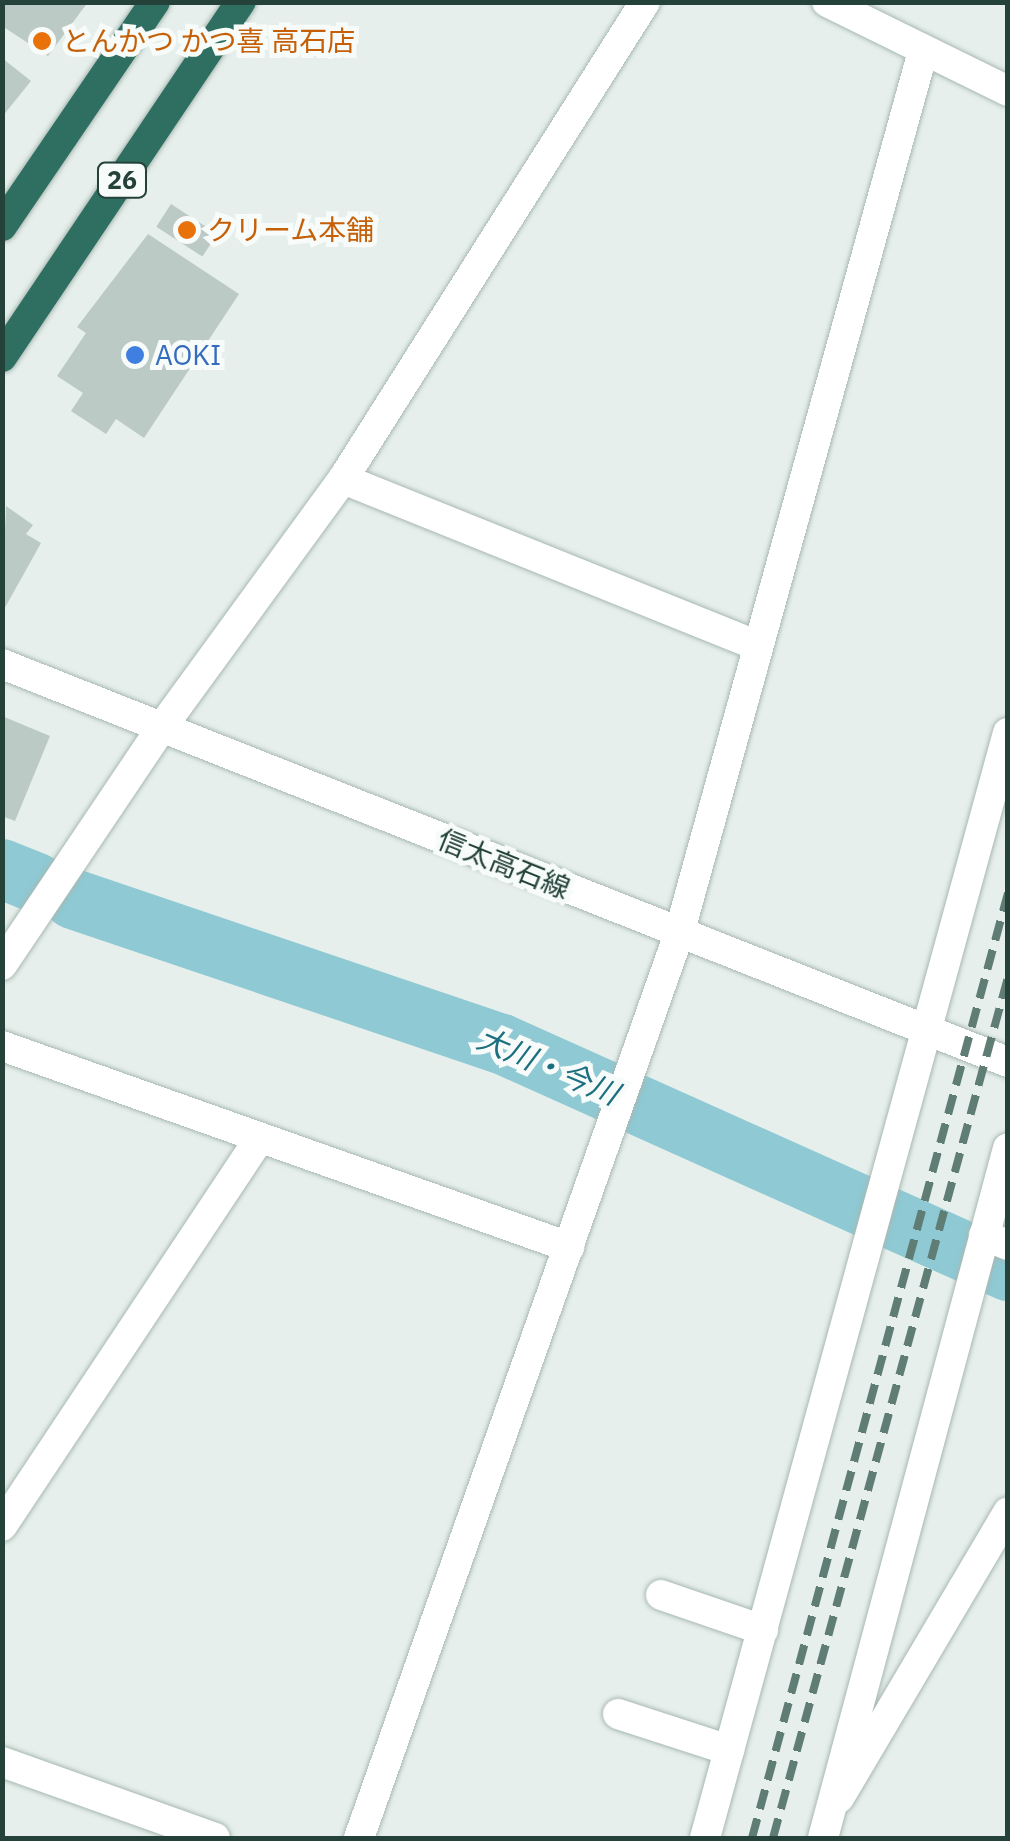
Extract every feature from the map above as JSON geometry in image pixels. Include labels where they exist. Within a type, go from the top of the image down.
[{"type":"highway","name":"26","points":[[2,226],[155,2]]},
{"type":"highway","name":"26","points":[[2,357],[242,2]]},
{"type":"street","points":[[2,965],[162,727],[343,479],[645,2]]},
{"type":"street","points":[[827,2],[922,55],[1008,91]]},
{"type":"street","points":[[359,1838],[679,934],[754,644],[922,55]]},
{"type":"street","points":[[343,479],[754,644]]},
{"type":"street","name":"信太高石線","points":[[2,664],[1008,1062]]},
{"type":"street","points":[[705,1838],[930,1031],[1008,734]]},
{"type":"street","points":[[2,1046],[258,1141],[569,1246]]},
{"type":"street","points":[[2,1526],[258,1141]]},
{"type":"street","points":[[828,1824],[975,1268],[996,1240],[1008,1148]]},
{"type":"street","points":[[828,1824],[1008,1512]]},
{"type":"street","points":[[661,1595],[763,1630]]},
{"type":"street","points":[[618,1714],[730,1750]]},
{"type":"street","points":[[2,1762],[215,1838]]},
{"type":"building","name":"とんかつ かつ喜 高石店","points":[[2,2],[88,2],[48,56],[2,26]]},
{"type":"building","points":[[2,58],[31,81],[2,117]]},
{"type":"building","name":"クリーム本舗","points":[[171,204],[217,234],[202,257],[156,227]]},
{"type":"building","name":"AOKI","points":[[148,234],[239,294],[144,438],[116,419],[106,434],[71,411],[83,393],[57,376],[86,333],[77,327]]},
{"type":"building","points":[[6,506],[33,525],[26,534],[41,543],[2,613]]},
{"type":"building","points":[[2,716],[50,736],[15,821],[2,816]]},
{"type":"waterway","name":"大川・今川","points":[[2,869],[36,883]]},
{"type":"waterway","name":"大川・今川","points":[[73,899],[502,1044],[1008,1271]]},
{"type":"railway","points":[[752,1838],[1008,893]]},
{"type":"railway","points":[[773,1838],[1008,977]]},
{"type":"place","name":"とんかつ かつ喜 高石店","points":[[42,41]]},
{"type":"place","name":"クリーム本舗","points":[[187,230]]},
{"type":"place","name":"AOKI","points":[[135,355]]}]
